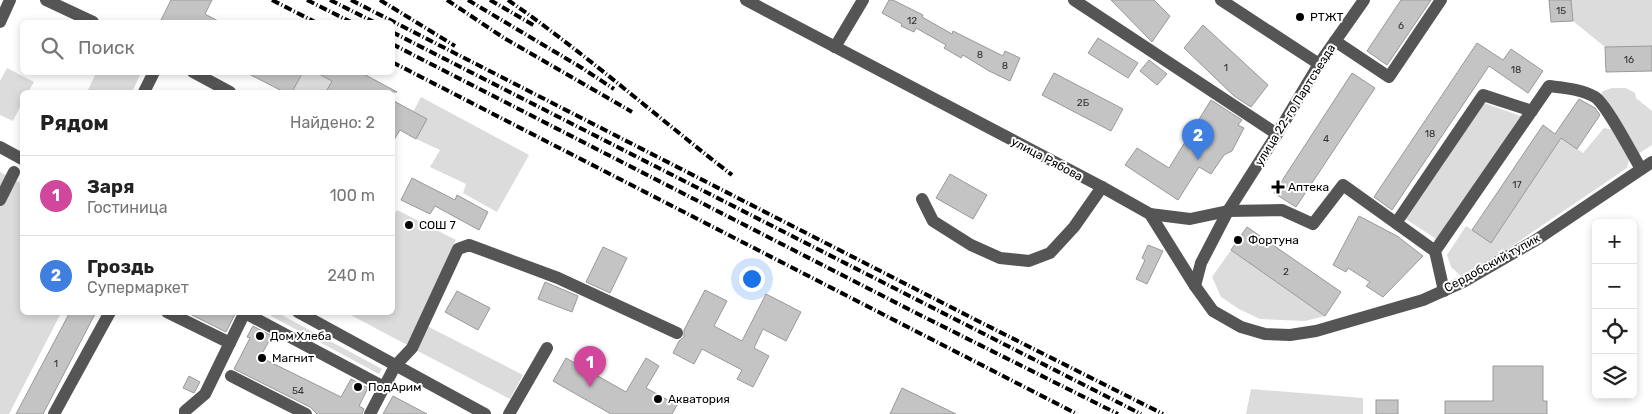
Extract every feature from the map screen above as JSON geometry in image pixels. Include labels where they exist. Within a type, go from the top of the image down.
[{"type":"street","points":[[0,22],[10,0]]},
{"type":"street","points":[[46,0],[89,20]]},
{"type":"street","name":"улица Рябова","points":[[746,0],[1150,214],[1194,286],[1213,311],[1241,327],[1266,334],[1290,335],[1316,330]]},
{"type":"street","points":[[835,47],[864,0]]},
{"type":"street","points":[[1074,0],[1277,134]]},
{"type":"street","points":[[1221,0],[1319,64]]},
{"type":"street","name":"улица 22-го Партсъезда","points":[[1194,286],[1201,263],[1228,211],[1319,64],[1364,0]]},
{"type":"street","points":[[1335,41],[1389,77],[1442,0]]},
{"type":"street","points":[[145,90],[152,75]]},
{"type":"street","points":[[209,76],[227,90]]},
{"type":"street","points":[[1435,251],[1549,86],[1580,90],[1596,98],[1647,166]]},
{"type":"street","points":[[1396,222],[1483,95],[1532,111]]},
{"type":"street","points":[[0,148],[20,158]]},
{"type":"street","name":"Сердобский тупик","points":[[1316,330],[1423,300],[1464,282],[1536,240],[1647,166]]},
{"type":"street","points":[[0,200],[14,172]]},
{"type":"street","points":[[1150,214],[1190,219],[1228,211],[1282,210],[1312,224],[1343,185],[1435,251],[1444,291]]},
{"type":"street","points":[[922,199],[933,221],[971,245],[1000,258],[1029,261],[1050,252],[1056,246],[1074,227],[1102,187]]},
{"type":"street","points":[[370,414],[396,366],[412,348],[458,249],[469,244],[558,278],[677,333]]},
{"type":"street","points":[[54,414],[108,315]]},
{"type":"street","points":[[173,315],[230,343]]},
{"type":"street","points":[[185,414],[185,411],[205,394],[244,315]]},
{"type":"street","points":[[249,315],[384,387]]},
{"type":"street","points":[[303,315],[485,414]]},
{"type":"street","points":[[509,414],[547,348]]},
{"type":"street","points":[[232,376],[306,414]]},
{"type":"shaded area","points":[[1571,0],[1652,0],[1652,46],[1605,47],[1573,21]]},
{"type":"shaded area","points":[[7,68],[34,82],[29,90],[20,90],[20,107],[13,121],[0,115],[0,81]]},
{"type":"shaded area","points":[[95,75],[140,75],[133,90],[88,90]]},
{"type":"shaded area","points":[[302,75],[319,75],[332,81],[327,90],[293,90]]},
{"type":"shaded area","points":[[1612,88],[1626,88],[1635,93],[1636,98],[1652,111],[1652,145],[1638,154],[1600,96],[1603,91]]},
{"type":"shaded area","points":[[421,97],[529,155],[497,212],[463,193],[466,184],[430,167],[440,150],[416,139],[413,112]]},
{"type":"shaded area","points":[[1478,101],[1527,118],[1441,242],[1401,216]]},
{"type":"shaded area","points":[[1604,128],[1615,130],[1629,159],[1627,168],[1500,254],[1461,276],[1451,267],[1447,255],[1466,226],[1491,242],[1561,138],[1583,153]]},
{"type":"shaded area","points":[[0,172],[20,183],[20,315],[60,315],[9,414],[0,414]]},
{"type":"shaded area","name":"СОШ 7","points":[[397,210],[456,240],[407,345],[351,315],[395,315],[395,214]]},
{"type":"shaded area","points":[[1231,250],[1325,316],[1305,321],[1260,319],[1239,309],[1221,297],[1212,277]]},
{"type":"shaded area","points":[[282,315],[382,369],[379,374],[271,316]]},
{"type":"shaded area","points":[[423,324],[523,375],[510,399],[412,348]]},
{"type":"shaded area","points":[[1251,389],[1363,398],[1363,414],[1246,414]]},
{"type":"building","points":[[171,0],[212,0],[205,14],[216,20],[161,20]]},
{"type":"building","points":[[889,0],[893,0],[923,15],[922,17],[952,34],[953,31],[1003,56],[1005,51],[1020,58],[1010,81],[963,55],[961,58],[944,48],[946,45],[916,28],[914,32],[901,26],[902,24],[882,13]]},
{"type":"building","points":[[1111,0],[1154,0],[1170,16],[1152,42]]},
{"type":"building","points":[[1401,0],[1431,0],[1387,65],[1367,51]]},
{"type":"building","points":[[1549,0],[1571,0],[1573,21],[1551,22]]},
{"type":"building","points":[[1203,25],[1268,85],[1251,107],[1234,96],[1184,48]]},
{"type":"building","points":[[1098,38],[1138,63],[1128,78],[1088,53]]},
{"type":"building","points":[[1477,43],[1503,60],[1511,49],[1543,71],[1528,93],[1489,66],[1392,210],[1374,197]]},
{"type":"building","points":[[1652,46],[1652,71],[1606,72],[1605,47]]},
{"type":"building","points":[[1149,60],[1167,74],[1157,85],[1140,71]]},
{"type":"building","points":[[1054,73],[1123,109],[1111,131],[1042,95]]},
{"type":"building","points":[[1352,73],[1375,88],[1296,207],[1274,193]]},
{"type":"building","points":[[251,75],[301,75],[293,90],[280,90]]},
{"type":"building","points":[[321,75],[366,75],[393,90],[327,90],[332,81]]},
{"type":"building","points":[[1579,99],[1595,108],[1600,115],[1577,149],[1561,138],[1491,243],[1472,230],[1543,125],[1555,134]]},
{"type":"building","points":[[1211,100],[1242,120],[1238,125],[1244,128],[1232,151],[1224,155],[1211,174],[1199,167],[1178,200],[1125,165],[1137,148],[1169,168]]},
{"type":"building","points":[[395,102],[427,119],[416,139],[400,130],[395,138]]},
{"type":"building","points":[[950,174],[987,195],[973,219],[936,198]]},
{"type":"building","points":[[412,178],[455,200],[457,195],[488,212],[479,230],[435,206],[430,214],[401,200]]},
{"type":"building","points":[[1359,216],[1397,236],[1423,256],[1383,297],[1366,286],[1370,282],[1348,268],[1346,272],[1333,265]]},
{"type":"building","points":[[1247,227],[1341,292],[1325,316],[1231,250]]},
{"type":"building","points":[[1148,245],[1163,251],[1147,284],[1136,279],[1145,260],[1142,258]]},
{"type":"building","points":[[603,247],[627,258],[610,293],[586,282]]},
{"type":"building","points":[[545,282],[578,296],[572,312],[538,299]]},
{"type":"building","points":[[705,290],[727,301],[714,326],[742,341],[766,294],[801,312],[786,341],[763,329],[754,348],[769,356],[753,387],[737,379],[742,370],[702,349],[694,364],[673,353],[679,341],[684,337],[684,330]]},
{"type":"building","points":[[457,291],[490,308],[478,330],[445,312]]},
{"type":"building","points":[[68,315],[94,315],[43,414],[16,414]]},
{"type":"building","points":[[192,315],[234,315],[226,332]]},
{"type":"building","points":[[253,326],[272,336],[260,357],[341,397],[351,379],[368,388],[359,406],[364,409],[362,414],[317,414],[310,407],[234,369],[250,338],[247,337]]},
{"type":"building","points":[[566,358],[626,392],[646,358],[659,366],[646,388],[677,405],[672,414],[611,414],[553,381]]},
{"type":"building","points":[[1493,366],[1543,366],[1543,401],[1547,401],[1547,414],[1445,414],[1445,401],[1493,401]]},
{"type":"building","points":[[189,376],[200,382],[194,393],[183,388]]},
{"type":"building","points":[[902,388],[956,414],[890,414]]},
{"type":"building","points":[[393,396],[427,414],[383,414]]},
{"type":"building","points":[[1376,400],[1398,400],[1398,414],[1376,414]]},
{"type":"railway","points":[[272,0],[311,20]]},
{"type":"railway","points":[[307,0],[347,20]]},
{"type":"railway","points":[[330,0],[370,20]]},
{"type":"railway","points":[[351,0],[390,20]]},
{"type":"railway","points":[[380,0],[455,46]]},
{"type":"railway","points":[[447,0],[504,38],[632,112]]},
{"type":"railway","points":[[468,0],[614,89]]},
{"type":"railway","points":[[490,0],[535,26]]},
{"type":"railway","points":[[508,0],[593,64],[732,175]]},
{"type":"railway","points":[[395,23],[1163,414]]},
{"type":"railway","points":[[395,34],[1141,414]]},
{"type":"railway","points":[[395,46],[920,315],[1118,414]]},
{"type":"railway","points":[[395,64],[1077,414]]},
{"type":"place","name":"РТЖТ","points":[[1300,17]]},
{"type":"place","name":"Гроздь","points":[[1198,160]]},
{"type":"place","name":"Аптека","points":[[1278,187]]},
{"type":"place","name":"СОШ 7","points":[[409,225]]},
{"type":"place","name":"Фортуна","points":[[1238,240]]},
{"type":"place","name":"Дом Хлеба","points":[[260,336]]},
{"type":"place","name":"Магнит","points":[[262,358]]},
{"type":"place","name":"ПодАрим","points":[[358,387]]},
{"type":"place","name":"Заря","points":[[590,387]]},
{"type":"place","name":"Акватория","points":[[658,399]]}]
